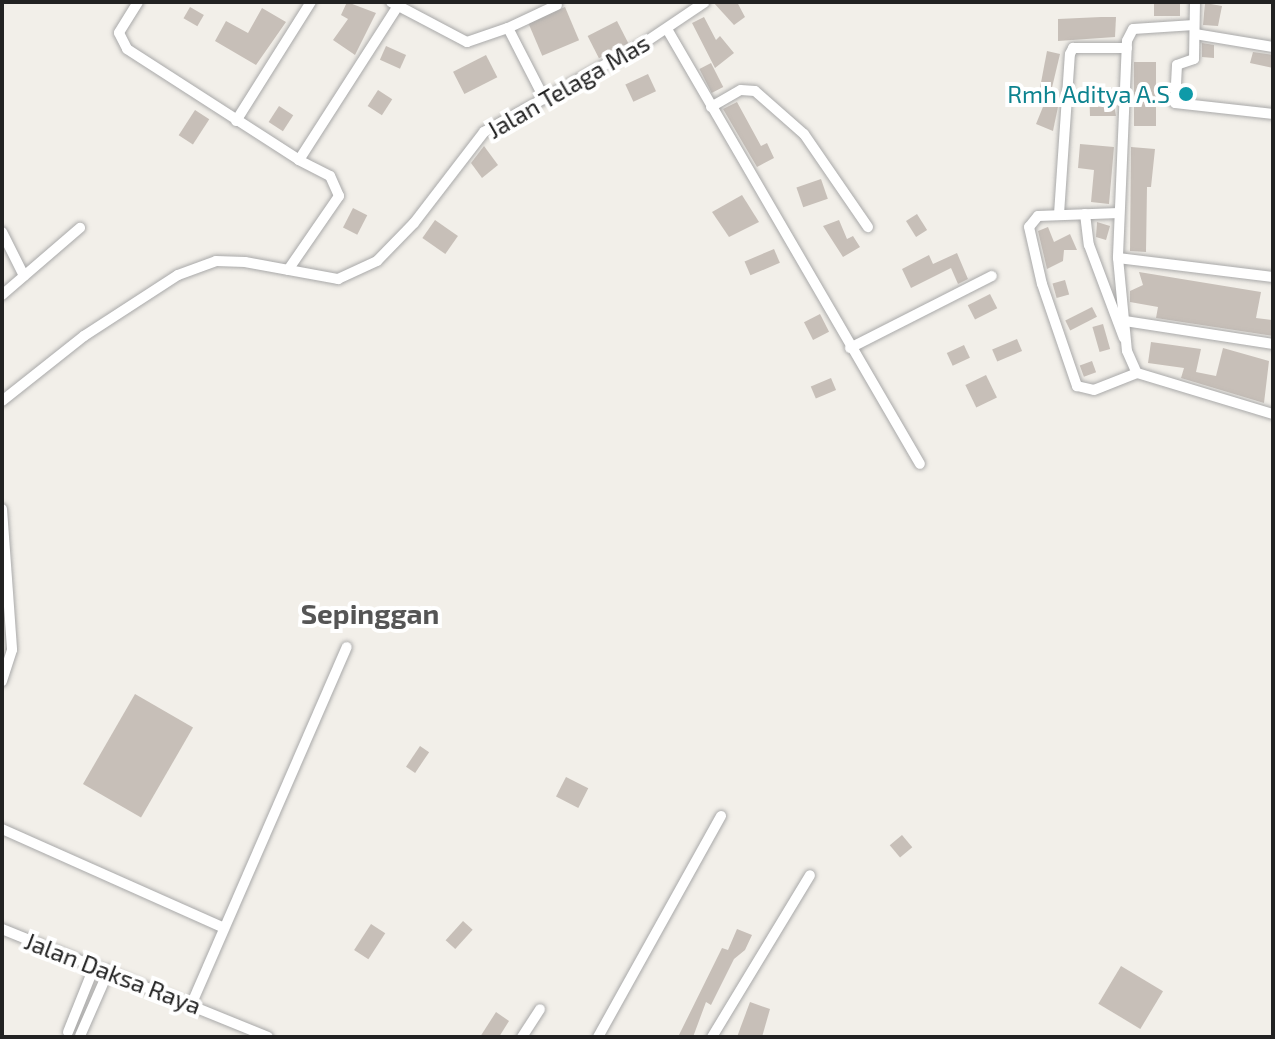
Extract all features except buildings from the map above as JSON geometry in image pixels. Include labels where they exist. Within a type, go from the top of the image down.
[{"type":"street","points":[[138,2],[119,33],[120,41],[236,121],[330,176],[339,196],[288,270]]},
{"type":"street","points":[[236,121],[311,2]]},
{"type":"street","name":"Jalan Telaga Mas","points":[[2,401],[84,336],[178,275],[216,261],[338,279],[377,261],[414,223],[484,132],[667,29],[705,2]]},
{"type":"street","points":[[1195,2],[1194,59],[1177,65],[1175,103],[1273,114]]},
{"type":"street","points":[[299,160],[395,4],[467,42],[508,28],[557,5]]},
{"type":"street","points":[[508,28],[544,98]]},
{"type":"street","points":[[667,29],[920,464]]},
{"type":"street","points":[[1125,340],[1118,258],[1119,213],[1127,48],[1133,29],[1194,30],[1273,47]]},
{"type":"street","points":[[1059,214],[1070,54],[1073,48],[1127,48]]},
{"type":"street","points":[[711,107],[741,90],[755,91],[804,134],[868,227]]},
{"type":"street","points":[[1119,213],[1038,216],[1029,227],[1069,370],[1084,390],[1137,373],[1273,414]]},
{"type":"street","points":[[1085,214],[1089,245],[1137,373]]},
{"type":"street","points":[[2,295],[80,228]]},
{"type":"street","points":[[2,232],[24,276]]},
{"type":"street","points":[[1118,258],[1273,277]]},
{"type":"street","points":[[850,348],[992,276]]},
{"type":"street","points":[[1125,321],[1273,344]]},
{"type":"street","points":[[2,509],[7,649],[2,681]]},
{"type":"street","points":[[192,1003],[347,647]]},
{"type":"street","points":[[598,1037],[721,816]]},
{"type":"street","points":[[2,829],[224,928]]},
{"type":"street","points":[[712,1037],[810,875]]},
{"type":"street","name":"Jalan Daksa Raya","points":[[2,929],[192,1003],[268,1037]]},
{"type":"street","points":[[95,965],[65,1035],[81,1037],[109,970]]},
{"type":"street","points":[[522,1037],[540,1009]]},
{"type":"place","name":"Rmh Aditya A.S","points":[[1186,94]]},
{"type":"district","name":"Sepinggan","points":[[370,613]]}]
